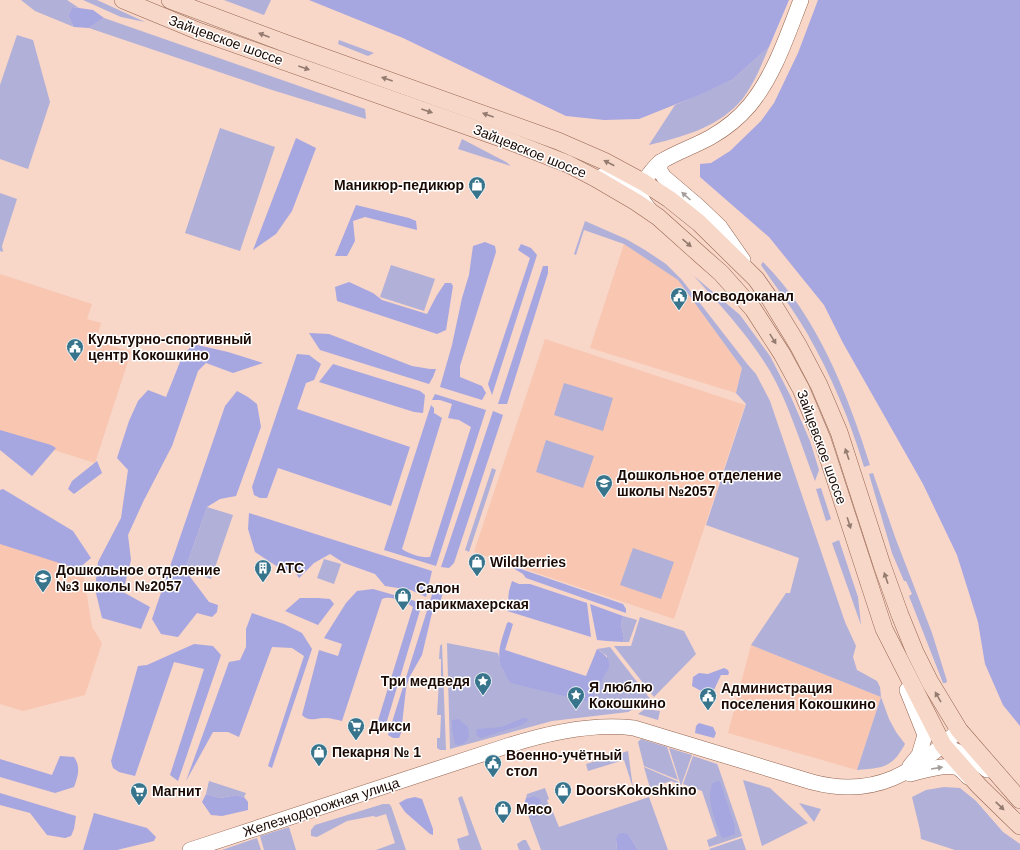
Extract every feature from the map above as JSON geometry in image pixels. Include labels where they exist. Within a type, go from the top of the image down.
[{"type":"main road","name":"Зайцевское шоссе","points":[[124,0],[198,31],[510,141],[568,164],[623,194],[658,217],[721,273],[740,293],[764,324],[792,370],[807,401],[822,439],[884,629],[943,745],[979,786],[1020,826]]},
{"type":"main road","name":"Зайцевское шоссе","points":[[170,0],[290,45],[450,101],[558,141],[604,161],[643,182],[669,199],[699,223],[756,279],[791,333],[818,385],[839,432],[882,565],[915,652],[930,682],[959,730],[1020,800]]},
{"type":"street","points":[[658,217],[641,199],[640,191],[643,182],[660,162],[720,132],[747,108],[760,92],[785,41],[801,0]]},
{"type":"street","points":[[660,162],[660,171],[664,177],[720,227],[756,279]]},
{"type":"street","points":[[568,164],[622,183],[635,184],[643,182]]},
{"type":"street","points":[[884,629],[925,735],[917,759],[899,776]]},
{"type":"street","name":"Железнодорожная улица","points":[[190,850],[525,740],[580,729],[631,728],[807,781],[830,786],[858,787],[874,784],[899,776]]},
{"type":"street","points":[[899,776],[918,765],[959,730]]},
{"type":"street","points":[[943,745],[972,758],[1020,800]]},
{"type":"street","points":[[899,776],[952,767],[959,769],[979,786]]},
{"type":"shaded area","points":[[21,0],[67,0],[79,8],[72,7],[68,16],[74,27],[35,11]]},
{"type":"shaded area","points":[[83,0],[97,0],[145,22],[121,17]]},
{"type":"shaded area","points":[[224,0],[271,0],[264,15]]},
{"type":"shaded area","points":[[309,0],[789,0],[769,47],[732,80],[639,119],[604,120],[566,116],[403,38]]},
{"type":"shaded area","points":[[818,0],[1020,0],[1020,726],[1003,705],[985,664],[978,622],[957,555],[923,484],[843,343],[824,305],[769,237],[700,177],[700,164],[711,163],[730,151],[761,121],[774,103],[798,53]]},
{"type":"shaded area","points":[[72,7],[93,10],[104,18],[89,28],[74,27],[68,16]]},
{"type":"shaded area","points":[[104,18],[365,109],[366,119],[269,89],[89,28]]},
{"type":"shaded area","points":[[17,35],[33,40],[50,102],[28,169],[0,159],[0,85]]},
{"type":"shaded area","points":[[339,40],[374,53],[368,56],[338,44]]},
{"type":"shaded area","points":[[769,47],[748,91],[729,113],[708,126],[696,131],[649,145],[675,105],[732,80]]},
{"type":"shaded area","points":[[220,128],[275,147],[240,251],[185,233]]},
{"type":"shaded area","points":[[296,138],[316,148],[292,211],[276,234],[253,250]]},
{"type":"shaded area","points":[[462,139],[506,162],[511,166],[458,149]]},
{"type":"shaded area","points":[[0,193],[17,199],[2,246],[3,252],[0,251]]},
{"type":"shaded area","points":[[356,205],[409,218],[416,221],[417,230],[365,217],[353,221],[355,241],[347,256],[335,256]]},
{"type":"shaded area","points":[[585,221],[626,239],[666,264],[682,280],[756,374],[770,401],[845,622],[856,646],[853,657],[857,670],[877,681],[880,687],[881,697],[751,645],[786,593],[790,593],[799,558],[706,525],[746,404],[736,393],[742,368],[678,280],[624,244],[584,230],[576,255],[574,254]]},
{"type":"shaded area","points":[[485,242],[495,246],[496,252],[460,366],[460,377],[482,386],[486,393],[482,400],[440,387],[469,275],[473,246]]},
{"type":"shaded area","points":[[521,244],[531,248],[537,255],[492,395],[488,384],[530,258],[518,250]]},
{"type":"shaded area","points":[[624,244],[678,280],[742,368],[736,393],[590,348]]},
{"type":"shaded area","points":[[763,262],[800,307],[815,331],[841,384],[870,465],[864,467],[853,432],[832,381],[816,349],[802,324],[761,265]]},
{"type":"shaded area","points":[[391,265],[435,279],[424,311],[380,297]]},
{"type":"shaded area","points":[[543,266],[548,266],[548,273],[507,404],[498,404]]},
{"type":"shaded area","points":[[0,274],[92,304],[87,319],[101,323],[96,341],[131,352],[95,463],[0,433]]},
{"type":"shaded area","points":[[694,276],[740,315],[770,356],[791,397],[810,441],[819,470],[815,481],[789,411],[770,371],[744,333]]},
{"type":"shaded area","points":[[349,282],[373,293],[382,300],[427,314],[445,283],[451,283],[453,286],[446,330],[437,334],[337,301],[335,287]]},
{"type":"shaded area","points":[[309,333],[329,334],[412,366],[436,369],[429,384],[320,350]]},
{"type":"shaded area","name":"Дошкольное отделение школы №2057","points":[[545,339],[745,405],[674,619],[474,552]]},
{"type":"shaded area","points":[[193,344],[228,352],[263,363],[233,373],[206,363],[198,371],[172,446],[128,535],[131,560],[123,592],[150,607],[141,629],[102,618],[95,589],[98,562],[121,518],[128,470],[117,458],[129,421],[138,401],[148,390],[166,397],[182,357]]},
{"type":"shaded area","points":[[297,354],[309,355],[321,364],[314,380],[306,383],[297,409],[410,447],[391,506],[278,468],[267,498],[260,498],[254,495],[252,487]]},
{"type":"shaded area","points":[[333,364],[420,391],[425,395],[423,413],[414,412],[319,382]]},
{"type":"shaded area","points":[[564,383],[613,398],[603,431],[554,415]]},
{"type":"shaded area","points":[[237,391],[257,404],[261,427],[236,496],[220,499],[207,507],[185,570],[209,602],[218,605],[217,612],[212,617],[197,613],[178,637],[161,634],[152,619],[225,406]]},
{"type":"shaded area","points":[[435,394],[486,410],[436,566],[384,550],[431,405],[434,408],[434,413],[442,418],[402,549],[415,555],[430,557],[471,427],[459,420],[448,418],[452,404],[440,400],[432,400]]},
{"type":"shaded area","points":[[493,411],[503,415],[454,563],[449,568],[441,567]]},
{"type":"shaded area","points":[[0,430],[51,445],[56,448],[32,476],[0,450]]},
{"type":"shaded area","points":[[546,440],[594,456],[583,488],[536,472]]},
{"type":"shaded area","points":[[97,461],[102,473],[74,494],[68,489],[72,481]]},
{"type":"shaded area","points":[[492,468],[496,470],[469,552],[465,550]]},
{"type":"shaded area","points":[[873,473],[895,537],[932,633],[947,681],[946,683],[943,683],[909,596],[912,594],[906,581],[904,581],[892,553],[869,474]]},
{"type":"shaded area","points":[[821,488],[831,519],[826,521],[816,489]]},
{"type":"shaded area","points":[[3,489],[73,531],[91,558],[78,569],[0,544],[0,490]]},
{"type":"shaded area","points":[[207,507],[233,515],[211,579],[185,570]]},
{"type":"shaded area","name":"Дошкольное отделение №3 школы №2057","points":[[0,510],[81,558],[92,627],[102,643],[85,695],[23,711],[0,704]]},
{"type":"shaded area","points":[[249,513],[432,571],[426,597],[411,590],[385,586],[375,574],[344,563],[330,554],[314,563],[299,578],[294,570],[284,571],[255,552],[248,529]]},
{"type":"shaded area","points":[[839,540],[858,597],[861,625],[832,543]]},
{"type":"shaded area","points":[[633,548],[674,562],[661,599],[620,585]]},
{"type":"shaded area","points":[[324,559],[341,564],[334,584],[317,578]]},
{"type":"shaded area","points":[[515,567],[623,604],[626,609],[626,613],[526,578],[523,574],[513,568]]},
{"type":"shaded area","points":[[512,581],[519,584],[530,584],[587,603],[591,637],[507,611],[509,591]]},
{"type":"shaded area","points":[[442,583],[445,586],[440,603],[432,613],[422,655],[409,678],[406,689],[401,733],[399,738],[393,738],[388,735],[435,585]]},
{"type":"shaded area","points":[[373,589],[415,601],[421,607],[384,731],[378,730],[376,727],[413,607],[394,598],[382,599],[342,721],[328,718],[307,719],[302,715],[319,650],[338,656],[342,644],[324,638],[346,603],[357,591]]},
{"type":"shaded area","points":[[300,598],[330,599],[334,604],[318,625],[285,611]]},
{"type":"shaded area","points":[[590,604],[623,616],[621,624],[624,638],[623,642],[597,640]]},
{"type":"shaded area","points":[[252,613],[284,624],[302,633],[312,649],[272,768],[268,766],[304,656],[292,648],[272,647],[239,737],[228,732],[213,732],[186,781],[229,662],[240,660],[246,647],[246,629]]},
{"type":"shaded area","points":[[623,616],[637,620],[629,642],[623,642],[624,638],[621,624]]},
{"type":"shaded area","points":[[640,617],[684,631],[696,654],[654,697],[614,646],[631,646]]},
{"type":"shaded area","points":[[509,622],[513,624],[505,650],[586,676],[597,649],[605,655],[609,662],[609,668],[589,702],[511,683],[505,675],[499,654],[504,632],[507,623]]},
{"type":"shaded area","points":[[447,643],[498,653],[504,673],[589,702],[606,673],[607,656],[597,649],[610,647],[651,700],[628,712],[552,721],[450,749]]},
{"type":"shaded area","points":[[194,644],[213,646],[221,655],[178,781],[170,775],[204,669],[174,662],[135,776],[119,772],[113,768],[111,761],[138,666],[147,665]]},
{"type":"shaded area","points":[[442,644],[446,750],[440,750],[437,748],[437,738],[440,738],[441,715],[437,715],[439,681],[441,681],[441,659],[439,659],[440,646]]},
{"type":"shaded area","points":[[751,645],[881,697],[857,770],[728,733]]},
{"type":"shaded area","points":[[724,668],[728,670],[729,673],[728,675],[721,675],[713,692],[703,692],[692,686],[693,677],[699,673],[708,674]]},
{"type":"shaded area","points":[[881,697],[889,719],[905,744],[896,758],[886,765],[857,770]]},
{"type":"shaded area","points":[[645,709],[660,711],[658,720],[638,714]]},
{"type":"shaded area","points":[[523,718],[527,718],[528,720],[522,725],[481,738],[476,735],[477,729],[502,727]]},
{"type":"shaded area","points":[[458,719],[468,727],[469,737],[465,743],[458,745],[455,744],[452,720]]},
{"type":"shaded area","points":[[699,723],[713,727],[716,733],[714,738],[695,733],[696,726]]},
{"type":"shaded area","points":[[641,739],[667,747],[678,780],[644,766],[638,742]]},
{"type":"shaded area","points":[[669,748],[692,755],[681,786]]},
{"type":"shaded area","points":[[628,751],[633,788],[624,760],[588,771],[586,764]]},
{"type":"shaded area","points":[[60,756],[74,757],[78,764],[77,779],[74,787],[55,793],[0,777],[0,759],[52,775]]},
{"type":"shaded area","points":[[693,756],[717,764],[742,836],[709,847],[707,840],[717,836],[702,791],[683,784]]},
{"type":"shaded area","points":[[644,767],[679,782],[679,784],[671,781],[650,788]]},
{"type":"shaded area","points":[[743,780],[770,788],[808,823],[762,846]]},
{"type":"shaded area","points":[[209,781],[246,793],[244,797],[237,795],[220,798],[206,794]]},
{"type":"shaded area","points":[[718,781],[720,782],[735,826],[735,834],[723,838],[712,810],[710,795],[713,783]]},
{"type":"shaded area","points":[[944,787],[960,788],[976,801],[1003,832],[1020,844],[1020,850],[955,850],[921,839],[912,797],[926,790]]},
{"type":"shaded area","points":[[545,788],[549,799],[547,800],[550,810],[552,810],[559,827],[649,797],[668,850],[638,850],[629,835],[616,840],[617,850],[541,850],[527,812],[534,817],[533,796],[526,798],[527,794]]},
{"type":"shaded area","points":[[0,793],[76,816],[74,829],[71,836],[65,838],[47,835],[30,813],[0,805]]},
{"type":"shaded area","points":[[206,794],[220,798],[237,795],[244,797],[248,802],[248,810],[222,816],[211,815],[202,802]]},
{"type":"shaded area","points":[[462,796],[482,850],[460,850],[457,839],[469,835],[458,798]]},
{"type":"shaded area","points":[[533,796],[540,799],[543,812],[534,818],[527,812],[524,805],[526,798]]},
{"type":"shaded area","points":[[415,797],[422,799],[433,829],[433,835],[405,812],[399,803],[406,799]]},
{"type":"shaded area","points":[[799,803],[821,809],[814,822]]},
{"type":"shaded area","points":[[383,804],[389,804],[391,806],[406,850],[376,850],[395,843],[386,814],[347,821],[317,837],[311,836],[311,830],[315,825]]},
{"type":"shaded area","points":[[94,813],[147,828],[156,837],[154,841],[117,850],[83,850]]},
{"type":"shaded area","points":[[289,827],[296,850],[264,850],[260,836]]},
{"type":"shaded area","points":[[623,833],[629,835],[638,850],[617,850],[616,840],[618,834]]},
{"type":"shaded area","points":[[257,838],[261,850],[222,850]]},
{"type":"shaded area","points":[[742,838],[746,850],[709,849]]},
{"type":"shaded area","points":[[523,840],[526,840],[531,850],[519,850],[517,844]]},
{"type":"place","name":"Маникюр-педикюр","points":[[477,200]]},
{"type":"place","name":"Мосводоканал","points":[[679,311]]},
{"type":"place","name":"Культурно-спортивный центр Кокошкино","points":[[75,362]]},
{"type":"place","name":"Дошкольное отделение школы №2057","points":[[604,498]]},
{"type":"place","name":"Wildberries","points":[[477,577]]},
{"type":"place","name":"АТС","points":[[263,583]]},
{"type":"place","name":"Дошкольное отделение №3 школы №2057","points":[[43,593]]},
{"type":"place","name":"Салон парикмахерская","points":[[403,611]]},
{"type":"place","name":"Три медведя","points":[[483,696]]},
{"type":"place","name":"Я люблю Кокошкино","points":[[576,710]]},
{"type":"place","name":"Администрация поселения Кокошкино","points":[[708,711]]},
{"type":"place","name":"Дикси","points":[[356,741]]},
{"type":"place","name":"Пекарня № 1","points":[[319,767]]},
{"type":"place","name":"Военно-учётный стол","points":[[493,778]]},
{"type":"place","name":"DoorsKokoshkino","points":[[563,805]]},
{"type":"place","name":"Магнит","points":[[139,806]]},
{"type":"place","name":"Мясо","points":[[503,824]]}]
